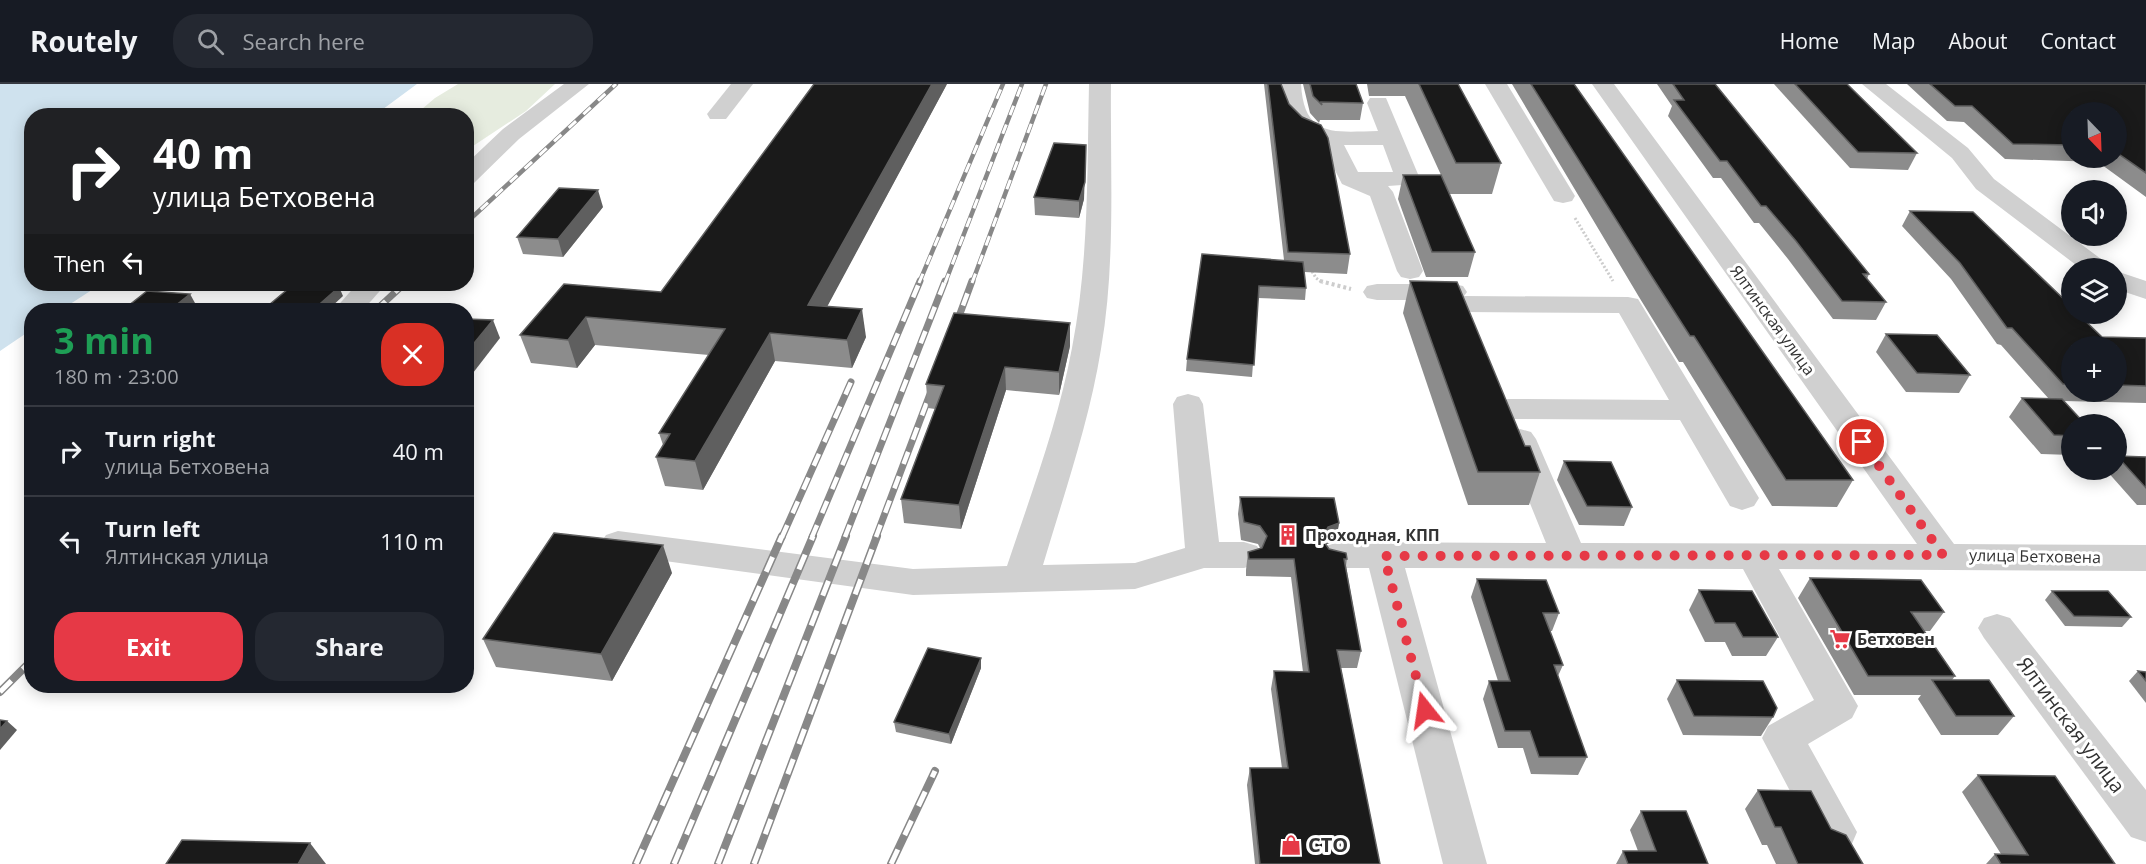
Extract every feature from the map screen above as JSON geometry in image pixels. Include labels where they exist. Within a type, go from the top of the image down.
[{"type":"street","points":[[474,170],[511,134],[578,84]]},
{"type":"street","points":[[718,114],[742,84]]},
{"type":"street","points":[[1021,579],[1076,398],[1087,346],[1097,242],[1100,84]]},
{"type":"street","points":[[1290,84],[1289,95],[1300,126],[1310,132],[1329,137],[1392,138]]},
{"type":"street","points":[[1496,84],[1563,196]]},
{"type":"street","name":"Ялтинская улица","points":[[1603,84],[1943,555]]},
{"type":"street","points":[[1873,84],[1960,153],[1985,184],[2083,258]]},
{"type":"street","points":[[1350,178],[1408,179],[1378,104]]},
{"type":"street","points":[[1329,137],[1350,178],[1381,192],[1410,271]]},
{"type":"street","points":[[2127,283],[2146,291]]},
{"type":"street","points":[[354,303],[366,291]]},
{"type":"street","points":[[1377,292],[1460,292],[1478,336]]},
{"type":"street","points":[[1465,304],[1628,305],[1742,498]]},
{"type":"street","points":[[1569,556],[1504,399],[1690,410]]},
{"type":"street","points":[[1188,404],[1203,555]]},
{"type":"street","points":[[591,540],[913,582],[1135,576],[1203,555],[1244,555]]},
{"type":"street","name":"улица Бетховена","points":[[1339,555],[1943,555],[2146,558]]},
{"type":"street","points":[[1384,556],[1465,864]]},
{"type":"street","points":[[1753,556],[1838,706],[1783,738],[1835,832]]},
{"type":"street","name":"Ялтинская улица","points":[[1997,628],[2146,823]]},
{"type":"path","points":[[1563,196],[1628,305]]},
{"type":"path","points":[[1309,263],[1311,274],[1316,279],[1334,286],[1377,292]]},
{"type":"shaded area","points":[[458,84],[555,84],[526,111],[474,145],[474,108],[423,108]]},
{"type":"water","points":[[0,84],[417,84],[384,108],[24,108],[24,291],[90,291],[72,303],[24,303],[24,335],[0,351]]},
{"type":"building","points":[[814,84],[932,84],[808,305],[862,309],[847,340],[770,333],[695,461],[656,457],[670,434],[659,433],[725,329],[586,317],[568,340],[520,335],[564,284],[661,292]]},
{"type":"building","points":[[1268,84],[1281,84],[1289,104],[1302,117],[1321,125],[1328,138],[1350,254],[1288,252]]},
{"type":"building","points":[[1310,84],[1356,84],[1363,103],[1321,102],[1322,105],[1313,96]]},
{"type":"building","points":[[1419,84],[1458,84],[1501,163],[1456,163]]},
{"type":"building","points":[[1531,84],[1574,84],[1853,480],[1786,480],[1694,336],[1690,336]]},
{"type":"building","points":[[1673,84],[1715,84],[1869,274],[1863,274],[1886,302],[1842,301],[1796,241],[1766,206],[1761,206],[1727,161],[1720,161],[1674,100],[1684,100]]},
{"type":"building","points":[[1795,84],[1847,84],[1917,153],[1858,152]]},
{"type":"building","points":[[1930,84],[2146,84],[2146,173],[2127,160],[2127,102],[2061,102],[2061,145],[2013,144],[1972,106],[1955,106]]},
{"type":"building","points":[[1054,143],[1086,145],[1085,182],[1079,201],[1034,197]]},
{"type":"building","points":[[1403,175],[1441,175],[1475,252],[1432,252]]},
{"type":"building","points":[[559,188],[598,190],[558,239],[517,237]]},
{"type":"building","points":[[1910,211],[1973,212],[2061,296],[2061,324],[2088,324],[2101,336],[2061,336],[2061,382],[2012,328],[2007,328],[1960,263]]},
{"type":"building","points":[[1202,254],[1303,262],[1306,288],[1259,286],[1254,365],[1187,359]]},
{"type":"building","points":[[1410,281],[1457,282],[1525,446],[1530,446],[1540,472],[1478,472]]},
{"type":"building","points":[[147,291],[190,294],[179,303],[132,303]]},
{"type":"building","points":[[286,291],[334,291],[321,303],[271,303]]},
{"type":"building","points":[[954,313],[1070,323],[1059,372],[1005,367],[959,505],[901,499],[944,386],[926,384]]},
{"type":"building","points":[[474,319],[493,320],[474,343]]},
{"type":"building","points":[[1886,334],[1937,335],[1970,375],[1917,373]]},
{"type":"building","points":[[2127,338],[2146,338],[2146,386],[2127,385]]},
{"type":"building","points":[[2022,398],[2061,399],[2061,402],[2065,402],[2076,414],[2061,414],[2061,435],[2054,435]]},
{"type":"building","points":[[2127,456],[2146,457],[2146,488],[2127,467]]},
{"type":"building","points":[[1564,461],[1611,462],[1632,507],[1587,506]]},
{"type":"building","points":[[1240,497],[1334,498],[1339,523],[1328,527],[1322,539],[1329,549],[1346,553],[1347,559],[1344,559],[1361,651],[1337,650],[1380,864],[1260,864],[1250,768],[1288,768],[1274,671],[1309,672],[1294,559],[1249,559],[1248,552],[1262,548],[1267,536],[1260,526],[1244,522]]},
{"type":"building","points":[[554,533],[663,545],[601,654],[483,639]]},
{"type":"building","points":[[1810,578],[1921,580],[1944,612],[1911,612],[1955,676],[1868,676]]},
{"type":"building","points":[[1477,579],[1546,580],[1559,613],[1543,613],[1563,665],[1554,665],[1587,757],[1539,757],[1530,731],[1505,731],[1489,681],[1510,681]]},
{"type":"building","points":[[1699,590],[1752,591],[1778,637],[1743,637],[1735,623],[1715,623]]},
{"type":"building","points":[[2052,591],[2108,591],[2131,617],[2074,616]]},
{"type":"building","points":[[928,648],[981,658],[949,734],[894,722]]},
{"type":"building","points":[[2138,671],[2146,672],[2146,681]]},
{"type":"building","points":[[1677,680],[1763,681],[1777,708],[1773,717],[1694,716]]},
{"type":"building","points":[[1932,680],[1989,680],[2014,716],[1956,716]]},
{"type":"building","points":[[0,720],[7,721],[0,729]]},
{"type":"building","points":[[1978,775],[2055,776],[2115,864],[2001,864],[1995,854],[2028,855]]},
{"type":"building","points":[[1758,790],[1811,791],[1831,829],[1846,835],[1863,864],[1798,864],[1781,827],[1775,827]]},
{"type":"building","points":[[1641,811],[1686,811],[1708,864],[1628,864],[1623,851],[1656,851]]},
{"type":"building","points":[[182,840],[310,843],[298,864],[166,864]]},
{"type":"railway","points":[[474,216],[616,84]]},
{"type":"railway","points":[[919,283],[1003,84]]},
{"type":"railway","points":[[945,283],[1022,84]]},
{"type":"railway","points":[[972,283],[1046,84]]},
{"type":"railway","points":[[812,537],[920,281]]},
{"type":"railway","points":[[845,537],[945,281]]},
{"type":"railway","points":[[954,330],[972,281]]},
{"type":"railway","points":[[384,303],[396,291]]},
{"type":"railway","points":[[782,537],[851,382]]},
{"type":"railway","points":[[876,537],[933,386]]},
{"type":"railway","points":[[636,864],[782,536]]},
{"type":"railway","points":[[674,864],[813,536]]},
{"type":"railway","points":[[718,864],[846,536]]},
{"type":"railway","points":[[754,864],[877,536]]},
{"type":"railway","points":[[0,692],[24,668]]},
{"type":"railway","points":[[891,864],[935,771]]},
{"type":"place","name":"Проходная, КПП","points":[[1288,535]]},
{"type":"place","name":"Бетховен","points":[[1840,639]]},
{"type":"place","name":"СТО","points":[[1291,845]]},
{"type":"route","points":[[1425,710],[1384,556],[1943,555],[1862,442]]}]
